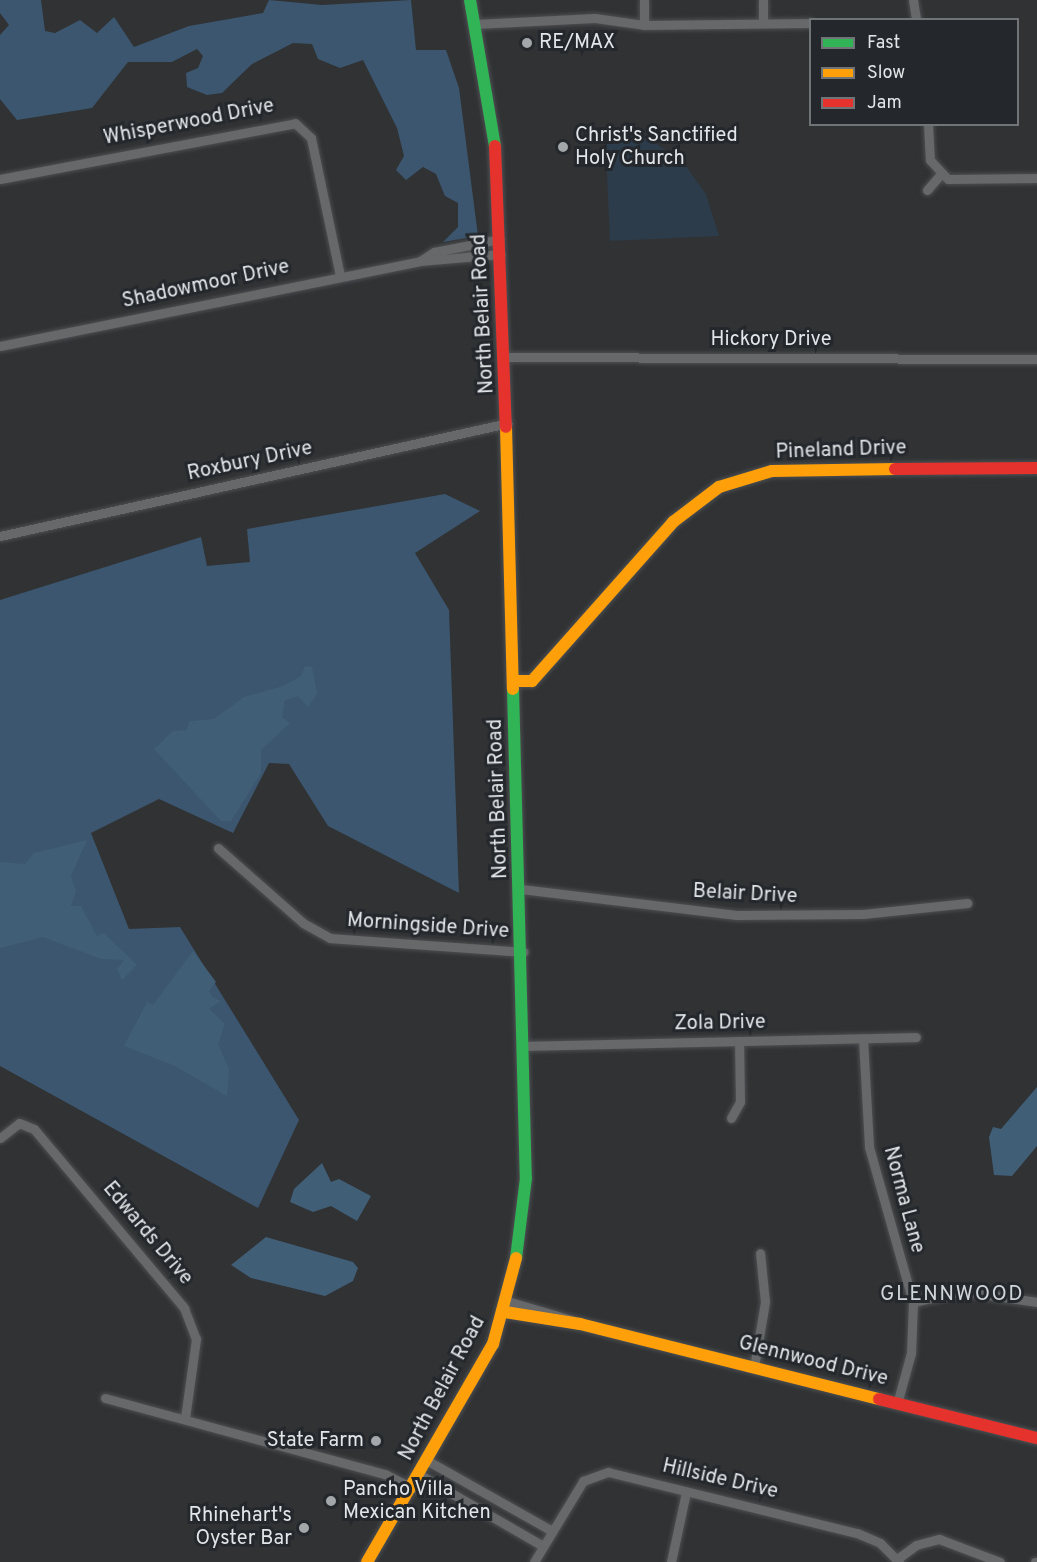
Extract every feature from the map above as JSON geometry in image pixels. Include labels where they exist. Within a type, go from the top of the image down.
[{"type":"main road","name":"North Belair Road","points":[[367,1562],[428,1461],[506,1307],[526,1179],[516,681],[501,254],[495,138],[470,0]]},
{"type":"main road","name":"Pineland Drive","points":[[516,681],[532,681],[674,522],[719,487],[772,471],[1037,468]]},
{"type":"main road","name":"Glennwood Drive","points":[[506,1307],[754,1366],[1037,1438]]},
{"type":"street","points":[[644,0],[644,25]]},
{"type":"street","points":[[763,0],[763,23]]},
{"type":"street","points":[[913,0],[916,18]]},
{"type":"street","points":[[475,24],[595,18],[644,25],[809,23]]},
{"type":"street","name":"Whisperwood Drive","points":[[0,179],[295,123],[311,138],[340,276]]},
{"type":"street","points":[[928,126],[930,160],[940,175],[958,182],[1037,178]]},
{"type":"street","points":[[927,190],[940,175]]},
{"type":"street","name":"Shadowmoor Drive","points":[[420,261],[458,247],[500,238]]},
{"type":"street","points":[[458,247],[460,260]]},
{"type":"street","name":"Shadowmoor Drive","points":[[0,346],[420,261],[460,260],[501,254]]},
{"type":"street","name":"Hickory Drive","points":[[505,357],[1037,359]]},
{"type":"street","name":"Roxbury Drive","points":[[0,536],[508,423]]},
{"type":"street","name":"Morningside Drive","points":[[218,848],[303,923],[330,938],[361,944],[523,952]]},
{"type":"street","name":"Belair Drive","points":[[521,889],[736,915],[863,914],[967,903]]},
{"type":"street","name":"Zola Drive","points":[[525,1046],[916,1037]]},
{"type":"street","name":"Norma Lane","points":[[863,1039],[869,1146],[913,1302],[911,1353],[897,1404]]},
{"type":"street","points":[[731,1118],[740,1102],[739,1041]]},
{"type":"street","name":"Edwards Drive","points":[[0,1138],[19,1124],[34,1129],[184,1308],[196,1339],[185,1418]]},
{"type":"street","points":[[754,1366],[765,1302],[760,1253]]},
{"type":"street","points":[[913,1302],[962,1291],[1037,1302]]},
{"type":"street","points":[[105,1398],[385,1474],[412,1488]]},
{"type":"street","points":[[428,1461],[552,1531]]},
{"type":"street","name":"Hillside Drive","points":[[534,1562],[583,1481],[595,1473],[857,1533],[898,1561]]},
{"type":"street","points":[[420,1475],[543,1546]]},
{"type":"street","points":[[671,1562],[686,1492]]},
{"type":"street","points":[[898,1561],[916,1545],[939,1539],[1000,1562]]},
{"type":"shaded area","points":[[0,0],[41,0],[45,31],[55,33],[80,20],[97,33],[114,17],[134,47],[189,26],[263,13],[269,0],[322,5],[411,0],[416,50],[446,50],[459,88],[478,236],[443,242],[458,227],[458,203],[445,196],[436,174],[423,167],[406,180],[396,170],[404,156],[397,128],[363,60],[340,68],[318,59],[312,44],[293,43],[252,64],[222,93],[207,95],[187,87],[186,73],[198,68],[203,56],[197,49],[172,62],[128,62],[92,108],[17,120],[0,99],[0,35],[9,25],[0,13]]},
{"type":"shaded area","points":[[605,127],[649,138],[685,165],[706,194],[719,236],[610,241]]},
{"type":"shaded area","points":[[445,494],[480,511],[415,553],[449,610],[459,893],[328,826],[289,764],[269,763],[233,833],[159,799],[91,833],[129,929],[180,927],[299,1120],[258,1208],[0,1066],[0,600],[201,537],[207,566],[250,562],[247,529]]},
{"type":"shaded area","points":[[305,666],[312,667],[317,694],[308,707],[298,696],[285,700],[282,717],[290,723],[261,750],[261,773],[231,821],[221,821],[154,749],[173,731],[186,730],[190,721],[214,719],[244,697],[283,686],[301,676]]},
{"type":"shaded area","points":[[87,840],[71,876],[76,891],[71,906],[81,906],[97,936],[104,933],[137,965],[122,980],[117,969],[124,960],[101,959],[43,937],[0,948],[0,862],[25,864],[34,853]]},
{"type":"shaded area","points":[[193,951],[216,982],[209,991],[212,997],[221,1001],[209,1009],[225,1024],[218,1044],[229,1069],[227,1096],[175,1066],[124,1046],[147,1002],[153,1005]]},
{"type":"shaded area","points":[[1037,1087],[1037,1146],[1012,1176],[994,1175],[989,1137],[993,1127],[1001,1129]]},
{"type":"shaded area","points":[[322,1163],[331,1182],[339,1179],[371,1196],[357,1221],[331,1206],[313,1212],[290,1202],[294,1189]]},
{"type":"shaded area","points":[[266,1237],[353,1262],[358,1268],[353,1281],[325,1296],[251,1278],[231,1265]]},
{"type":"traffic: fast","points":[[470,0],[495,146]]},
{"type":"traffic: fast","points":[[513,689],[526,1178],[516,1258]]},
{"type":"traffic: slow","points":[[506,427],[513,689]]},
{"type":"traffic: slow","points":[[516,681],[532,681],[673,522],[719,487],[772,471],[895,469]]},
{"type":"traffic: slow","points":[[367,1562],[493,1344],[516,1258]]},
{"type":"traffic: slow","points":[[505,1312],[580,1324],[879,1399]]},
{"type":"traffic: jam","points":[[495,146],[506,427]]},
{"type":"traffic: jam","points":[[895,469],[1037,468]]},
{"type":"traffic: jam","points":[[879,1399],[1037,1438]]},
{"type":"place","name":"RE/MAX","points":[[527,43]]},
{"type":"place","name":"Christ's Sanctified Holy Church","points":[[563,147]]},
{"type":"place","name":"State Farm","points":[[376,1441]]},
{"type":"place","name":"Pancho Villa Mexican Kitchen","points":[[331,1501]]},
{"type":"place","name":"Rhinehart's Oyster Bar","points":[[304,1528]]},
{"type":"district","name":"GLENNWOOD","points":[[952,1295]]}]
